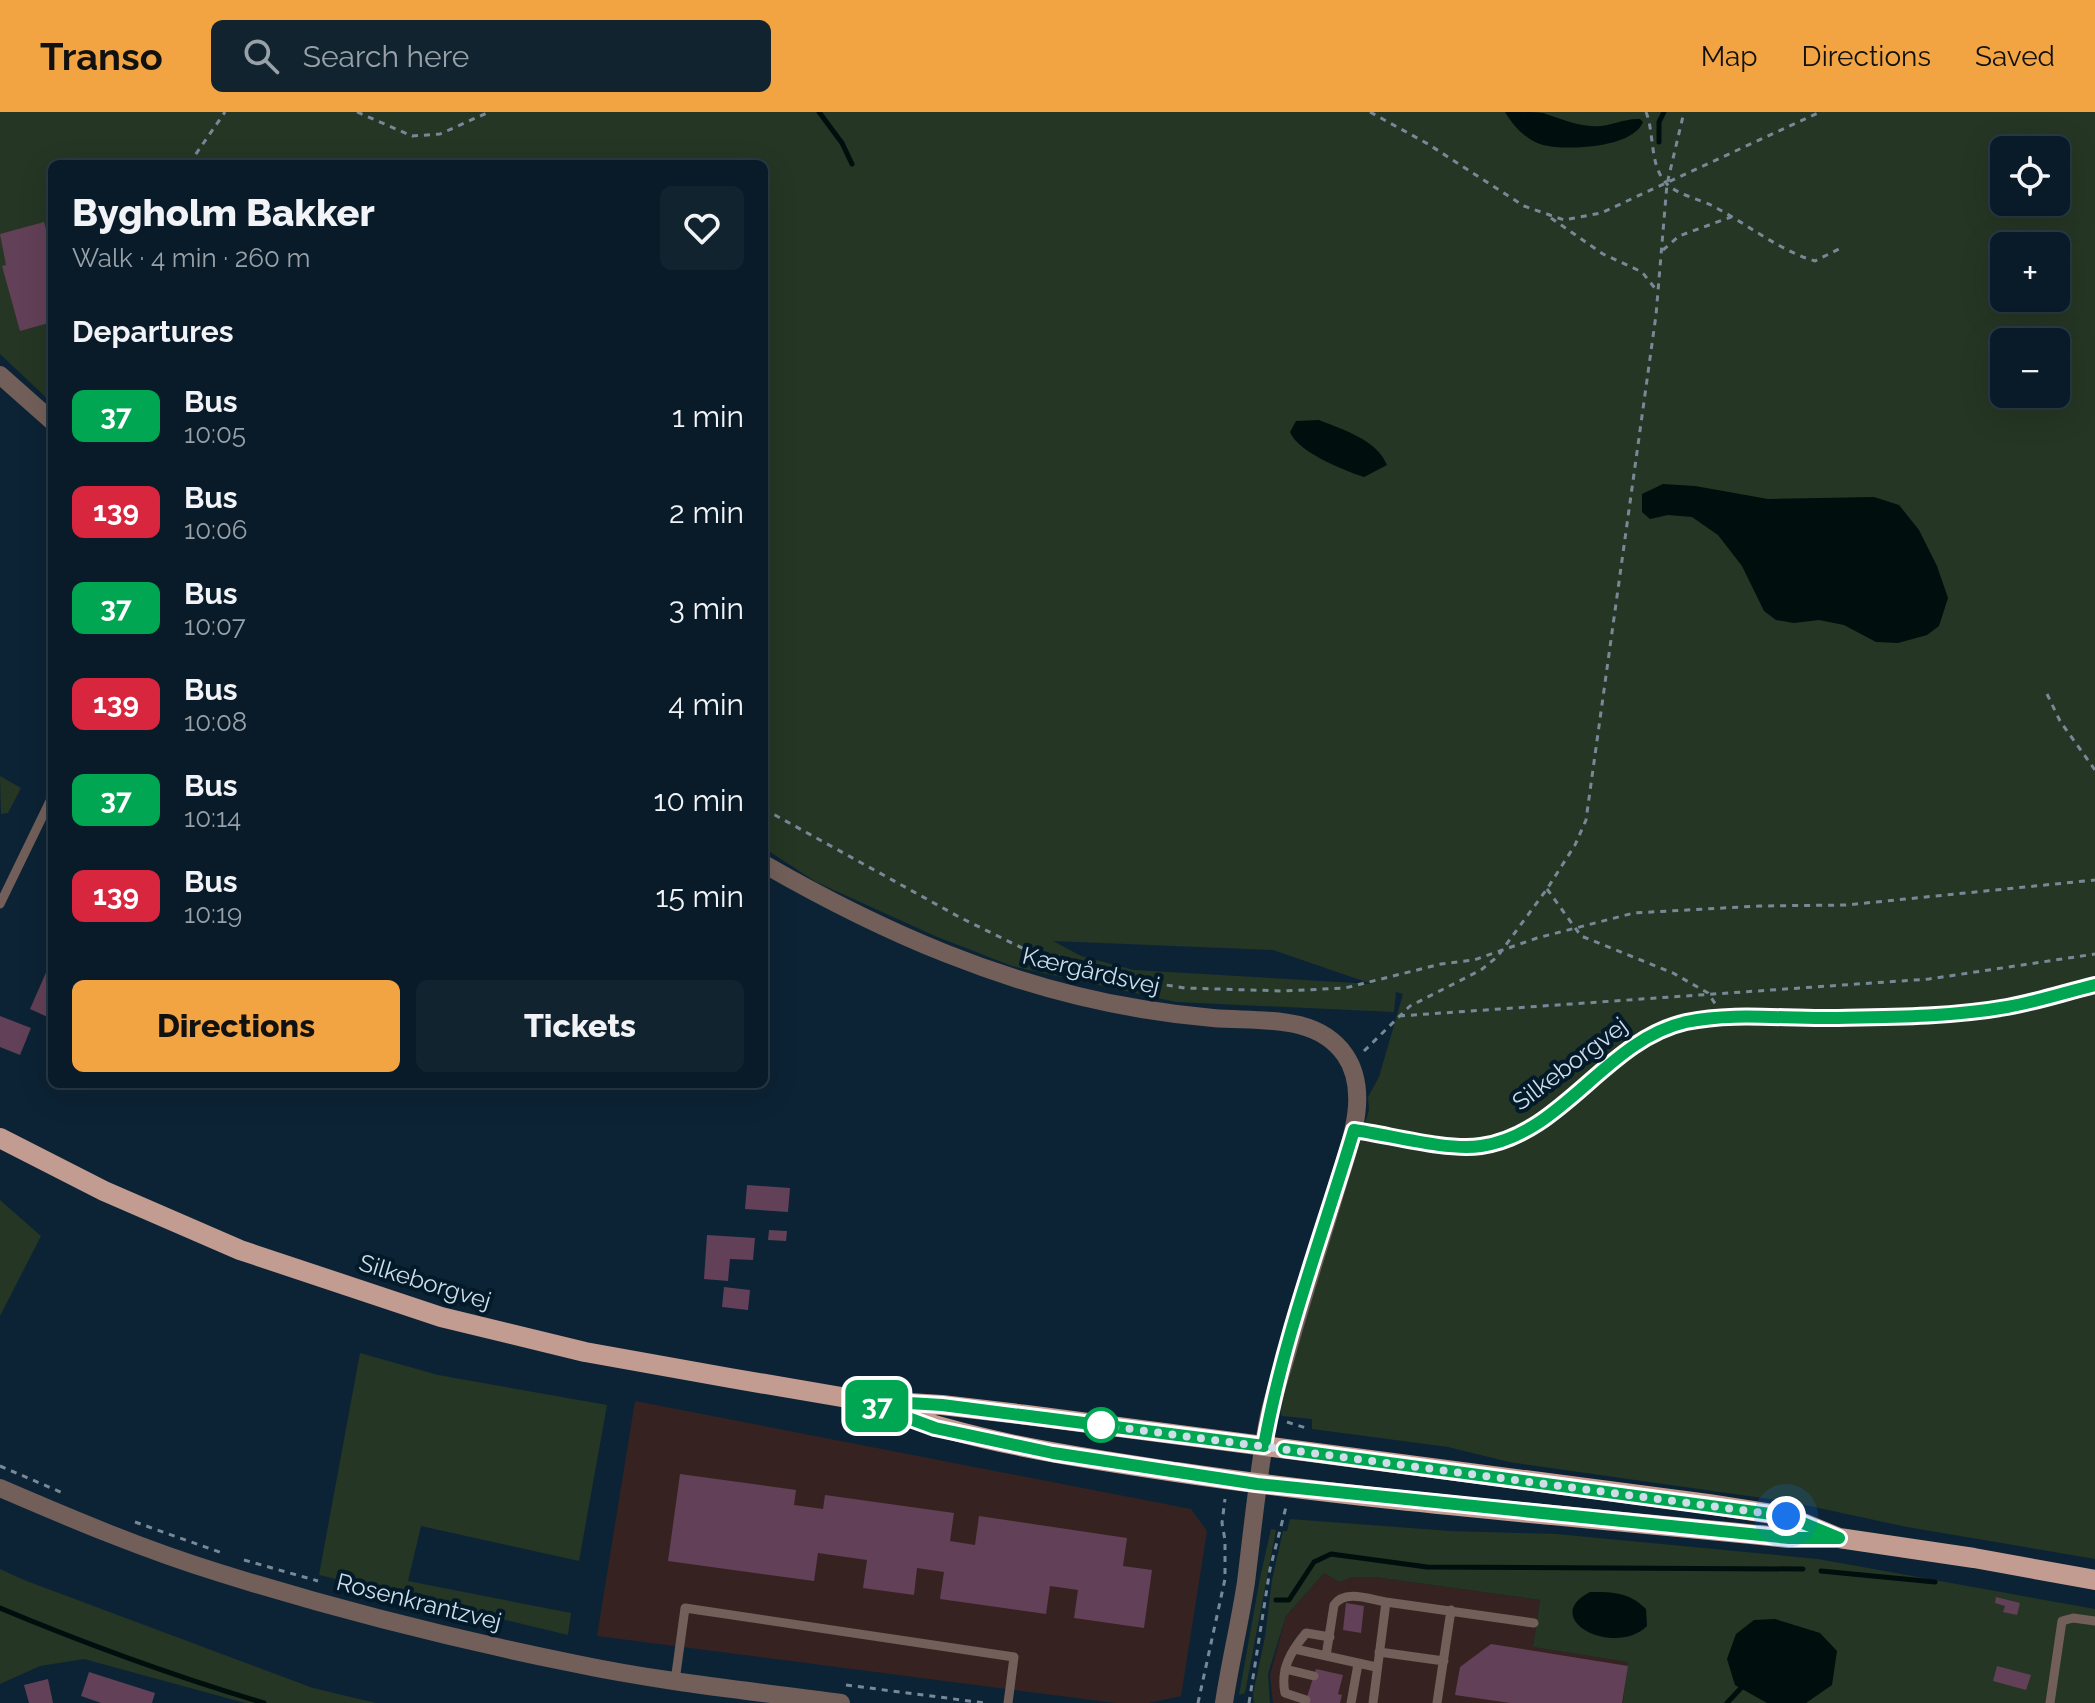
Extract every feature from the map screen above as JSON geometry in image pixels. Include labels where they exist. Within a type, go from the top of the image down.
[{"type":"main road","name":"Silkeborgvej","points":[[0,1138],[104,1191],[240,1250],[441,1317],[585,1352],[859,1400],[942,1405],[1786,1516],[1839,1538]]},
{"type":"main road","name":"Silkeborgvej","points":[[859,1400],[950,1431],[1053,1453],[1257,1484],[1789,1538],[1839,1538],[2095,1580]]},
{"type":"street","points":[[0,375],[48,417]]},
{"type":"street","name":"Kærgårdsvej","points":[[768,866],[884,928],[1005,976],[1142,1009],[1212,1018],[1279,1021],[1304,1027],[1326,1037],[1345,1054],[1350,1065]]},
{"type":"street","points":[[1224,1703],[1270,1412],[1354,1130],[1355,1076],[1350,1065]]},
{"type":"street","name":"Rosenkrantzvej","points":[[0,1488],[106,1533],[219,1573],[397,1623],[574,1664],[841,1703]]},
{"type":"lane","points":[[0,904],[48,805]]},
{"type":"lane","name":"Silkeborgvej","points":[[1354,1130],[1439,1144],[1479,1146],[1515,1137],[1630,1049],[1658,1032],[1685,1022],[1722,1018],[1830,1018],[1965,1012],[2007,1007],[2095,985]]},
{"type":"lane","points":[[1326,1656],[1334,1605],[1341,1597],[1534,1623]]},
{"type":"lane","points":[[1373,1703],[1386,1602]]},
{"type":"lane","points":[[675,1681],[685,1608],[1014,1657],[1008,1703]]},
{"type":"lane","points":[[1437,1703],[1451,1610]]},
{"type":"lane","points":[[2050,1703],[2062,1621],[2073,1618],[2095,1621]]},
{"type":"lane","points":[[1306,1700],[1285,1693],[1282,1678],[1285,1669],[1306,1633],[1330,1637]]},
{"type":"lane","points":[[1295,1649],[1376,1667]]},
{"type":"lane","points":[[1379,1652],[1444,1661]]},
{"type":"lane","points":[[1351,1703],[1358,1664]]},
{"type":"lane","points":[[1285,1669],[1314,1676]]},
{"type":"lane","points":[[1341,1682],[1354,1681]]},
{"type":"path","points":[[192,160],[225,112]]},
{"type":"path","points":[[357,112],[412,136],[440,134],[489,112]]},
{"type":"path","points":[[1370,112],[1428,144],[1513,199],[1548,216],[1603,254],[1642,272],[1659,293]]},
{"type":"path","points":[[1646,112],[1652,128],[1652,149],[1667,184],[1731,217],[1794,255],[1815,261],[1843,247]]},
{"type":"path","points":[[1350,1065],[1410,1006],[1481,970],[1501,951],[1547,889],[1575,845],[1586,820],[1659,293],[1667,184],[1684,112]]},
{"type":"path","points":[[1548,216],[1574,220],[1589,217],[1820,112]]},
{"type":"path","points":[[1663,250],[1679,236],[1731,217]]},
{"type":"path","points":[[2047,694],[2060,721],[2095,770]]},
{"type":"path","points":[[768,811],[961,918],[1065,969],[1185,988],[1283,991],[1345,988],[1441,964],[1474,960],[1573,927],[1634,913],[1846,905],[2095,880]]},
{"type":"path","points":[[1547,889],[1581,936],[1673,973],[1708,993],[1722,1018]]},
{"type":"path","points":[[1399,1016],[1929,979],[2095,954]]},
{"type":"path","points":[[1286,1422],[1306,1428]]},
{"type":"path","points":[[0,1466],[70,1496]]},
{"type":"path","points":[[1198,1703],[1225,1579],[1222,1523],[1227,1479]]},
{"type":"path","points":[[1249,1703],[1252,1673],[1262,1638],[1270,1569],[1289,1487]]},
{"type":"path","points":[[126,1519],[226,1554]]},
{"type":"path","points":[[241,1559],[328,1584]]},
{"type":"path","points":[[847,1685],[985,1703]]},
{"type":"shaded area","points":[[1505,112],[1543,113],[1591,126],[1634,119],[1643,122],[1637,131],[1613,142],[1598,146],[1553,147],[1526,136]]},
{"type":"shaded area","points":[[1319,420],[1368,442],[1387,465],[1364,477],[1311,453],[1290,432],[1296,421]]},
{"type":"shaded area","points":[[1663,484],[1695,486],[1768,499],[1874,497],[1899,505],[1919,530],[1937,566],[1948,598],[1939,626],[1927,635],[1898,643],[1876,642],[1844,625],[1819,620],[1794,623],[1776,620],[1764,611],[1742,566],[1718,535],[1692,517],[1668,515],[1650,519],[1642,512],[1642,494]]},
{"type":"shaded area","points":[[635,1401],[1191,1509],[1207,1531],[1181,1696],[1148,1703],[1115,1703],[597,1636]]},
{"type":"shaded area","points":[[1324,1573],[1339,1582],[1353,1577],[1375,1577],[1540,1600],[1533,1647],[1629,1662],[1624,1703],[1273,1703],[1270,1675],[1286,1616]]},
{"type":"shaded area","points":[[1590,1592],[1613,1593],[1633,1599],[1646,1609],[1647,1626],[1633,1635],[1617,1638],[1587,1631],[1577,1623],[1572,1613],[1576,1603]]},
{"type":"shaded area","points":[[1775,1619],[1820,1633],[1837,1651],[1832,1685],[1806,1703],[1767,1703],[1735,1685],[1727,1659],[1736,1634],[1754,1620]]},
{"type":"green space","points":[[0,112],[2095,112],[2095,1559],[1907,1527],[1791,1502],[1509,1462],[1448,1447],[1312,1429],[1312,1419],[1282,1416],[1279,1407],[1369,1110],[1368,1097],[1379,1077],[1403,994],[1396,992],[1394,1012],[1176,1002],[1012,966],[935,936],[816,882],[768,851],[768,160],[48,160],[48,399],[0,354]],"holes":[[[1053,941],[1273,950],[1372,984],[1134,970],[1081,956]]]},
{"type":"green space","points":[[0,776],[21,788],[8,813],[1,814]]},
{"type":"green space","points":[[0,1200],[41,1236],[0,1316]]},
{"type":"green space","points":[[360,1353],[438,1375],[607,1405],[579,1561],[421,1526],[408,1581],[571,1613],[568,1635],[319,1575]]},
{"type":"green space","points":[[1290,1519],[1450,1531],[1556,1534],[1818,1559],[2095,1609],[2095,1703],[1623,1703],[1628,1662],[1533,1647],[1540,1600],[1375,1577],[1353,1577],[1339,1582],[1324,1573],[1286,1616],[1268,1674],[1270,1703],[1254,1703],[1272,1580],[1283,1531],[1287,1531]]},
{"type":"green space","points":[[1271,1529],[1276,1530],[1245,1693],[1239,1695],[1260,1578]]},
{"type":"green space","points":[[0,1569],[313,1688],[376,1703],[245,1703],[84,1659],[40,1666],[0,1684]]},
{"type":"building","points":[[44,222],[48,237],[48,323],[20,331],[2,266],[6,265],[0,234]]},
{"type":"building","points":[[48,968],[48,1017],[30,1009]]},
{"type":"building","points":[[0,1016],[31,1028],[20,1055],[0,1047]]},
{"type":"building","points":[[747,1185],[790,1188],[788,1212],[745,1209]]},
{"type":"building","points":[[769,1230],[787,1231],[786,1241],[768,1240]]},
{"type":"building","points":[[707,1235],[755,1238],[753,1260],[730,1259],[728,1281],[704,1279]]},
{"type":"building","points":[[724,1287],[750,1290],[748,1310],[722,1307]]},
{"type":"building","points":[[680,1474],[796,1490],[794,1505],[823,1509],[825,1495],[954,1513],[950,1541],[975,1545],[979,1516],[1127,1538],[1123,1566],[1152,1570],[1144,1628],[1074,1618],[1078,1590],[1050,1586],[1046,1614],[940,1599],[944,1572],[917,1568],[914,1595],[863,1588],[867,1560],[818,1553],[814,1581],[668,1561]]},
{"type":"building","points":[[1996,1597],[2020,1603],[2017,1615],[2003,1612],[2005,1606],[1995,1603]]},
{"type":"building","points":[[1346,1603],[1364,1606],[1361,1633],[1343,1630]]},
{"type":"building","points":[[1491,1644],[1628,1666],[1622,1703],[1510,1703],[1455,1695],[1460,1667]]},
{"type":"building","points":[[1997,1666],[2031,1675],[2026,1690],[1993,1681]]},
{"type":"building","points":[[1316,1669],[1343,1675],[1338,1694],[1342,1695],[1340,1703],[1305,1703]]},
{"type":"building","points":[[89,1672],[155,1693],[152,1703],[101,1703],[81,1696]]},
{"type":"building","points":[[48,1679],[53,1703],[29,1703],[24,1685]]},
{"type":"waterway","points":[[819,112],[842,143],[852,164]]},
{"type":"waterway","points":[[1659,142],[1659,122],[1664,112]]},
{"type":"waterway","points":[[1276,1600],[1289,1600],[1314,1562],[1331,1554],[1427,1567],[1803,1569]]},
{"type":"waterway","points":[[1821,1571],[1935,1582]]},
{"type":"waterway","points":[[0,1608],[130,1659],[264,1703]]},
{"type":"waterway","points":[[1727,1703],[1741,1688]]},
{"type":"bus line","name":"37","points":[[1284,1449],[1786,1516],[1839,1538],[1789,1538],[1257,1484],[1053,1453],[935,1428],[859,1400],[942,1405],[1264,1446],[1270,1412],[1296,1320],[1354,1130],[1439,1144],[1479,1146],[1515,1137],[1630,1049],[1658,1032],[1685,1022],[1722,1018],[1830,1018],[1965,1012],[2007,1007],[2095,985]]},
{"type":"route","points":[[1101,1425],[1786,1516]]}]
